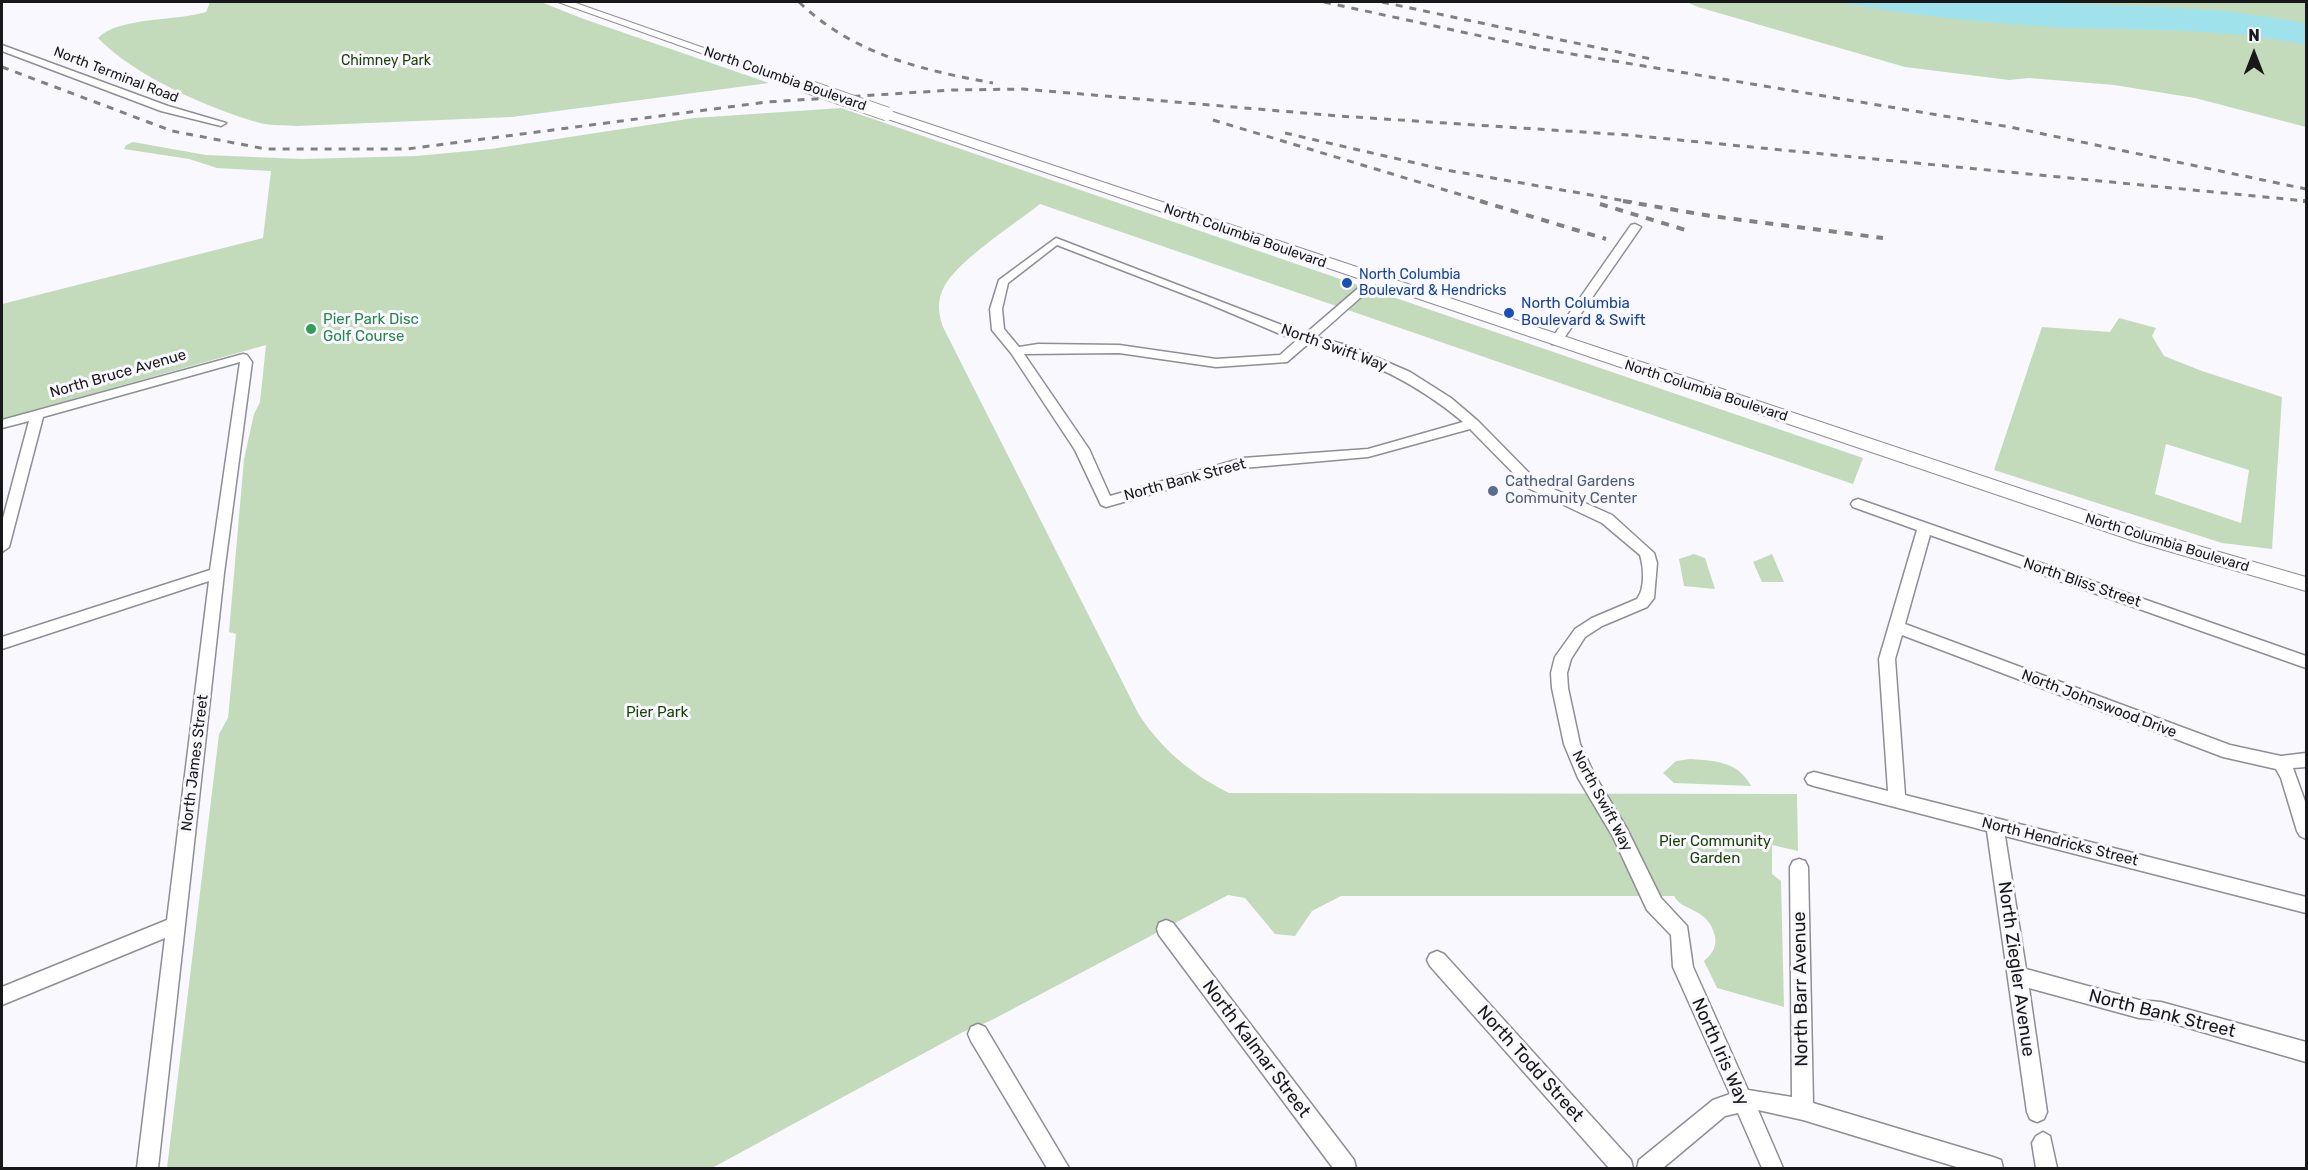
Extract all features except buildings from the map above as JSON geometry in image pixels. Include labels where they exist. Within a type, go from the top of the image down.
[{"type":"main road","name":"North Columbia Boulevard","points":[[564,2],[1374,280],[2189,552],[2307,584]]},
{"type":"street","name":"North Terminal Road","points":[[2,48],[47,63],[173,113],[221,123]]},
{"type":"street","points":[[1557,341],[1635,227]]},
{"type":"street","name":"North Swift Way","points":[[1056,242],[1407,375],[1439,396],[1473,424],[1492,446],[1533,485],[1607,519],[1640,545],[1650,563],[1648,594],[1642,603],[1597,622],[1580,633],[1563,657],[1559,673],[1560,688],[1572,744],[1587,778],[1620,832],[1654,904],[1680,932]]},
{"type":"street","name":"North Bank Street","points":[[1056,242],[1001,285],[996,309],[998,330],[1016,351],[1082,449],[1106,502],[1243,463],[1368,453],[1473,424]]},
{"type":"street","points":[[1016,351],[1038,348],[1119,349],[1208,363],[1273,361],[1289,356],[1374,280]]},
{"type":"street","name":"North Bruce Avenue","points":[[2,424],[243,358]]},
{"type":"street","name":"North James Street","points":[[147,1168],[217,573],[246,362],[243,358]]},
{"type":"street","points":[[2,547],[37,414]]},
{"type":"street","name":"North Bliss Street","points":[[1858,504],[2307,662]]},
{"type":"street","points":[[1897,801],[1887,658],[1924,529]]},
{"type":"street","points":[[2,643],[217,573]]},
{"type":"street","name":"North Johnswood Drive","points":[[1896,627],[2240,755],[2281,763],[2307,760]]},
{"type":"street","points":[[2281,763],[2289,777],[2307,831]]},
{"type":"street","name":"North Hendricks Street","points":[[1814,780],[2307,905]]},
{"type":"street","name":"North Ziegler Avenue","points":[[1995,825],[2037,1112]]},
{"type":"street","name":"North Barr Avenue","points":[[1799,867],[1803,1110]]},
{"type":"street","points":[[2,996],[175,925]]},
{"type":"street","name":"North Kalmar Street","points":[[1166,929],[1346,1168]]},
{"type":"street","name":"North Iris Way","points":[[1680,932],[1683,967],[1773,1168]]},
{"type":"street","name":"North Todd Street","points":[[1437,960],[1623,1168]]},
{"type":"street","name":"North Bank Street","points":[[2018,976],[2139,1009],[2162,1011],[2307,1052]]},
{"type":"street","points":[[978,1034],[1059,1168]]},
{"type":"street","points":[[1647,1168],[1719,1107],[1742,1100],[1766,1100],[1993,1168]]},
{"type":"street","points":[[2043,1143],[2047,1168]]},
{"type":"green space","name":"Chimney Park","points":[[210,2],[541,2],[769,83],[512,117],[274,125],[240,117],[174,90],[131,65],[98,38],[119,26],[206,12]]},
{"type":"green space","points":[[1686,2],[2306,2],[2306,127],[2195,98],[2114,85],[2029,78],[2009,80],[1905,67]]},
{"type":"green space","name":"Pier Park","points":[[841,108],[1863,458],[1853,484],[1040,204],[961,265],[944,287],[939,302],[943,327],[1138,713],[1156,738],[1177,759],[1215,786],[1229,793],[1797,794],[1798,851],[1772,845],[1772,874],[1781,881],[1784,1007],[1717,988],[1704,961],[1715,947],[1712,927],[1701,915],[1683,905],[1674,896],[1341,896],[1312,911],[1295,936],[1275,934],[1245,898],[1228,895],[990,1021],[963,1032],[712,1168],[167,1168],[219,734],[228,718],[236,634],[229,632],[244,459],[254,414],[260,402],[266,345],[2,419],[2,304],[263,238],[271,171],[217,168],[189,159],[124,149],[126,145],[133,142],[206,155],[302,159],[416,156],[491,149],[694,118]]},
{"type":"green space","points":[[2119,318],[2156,328],[2152,336],[2164,356],[2282,397],[2272,549],[2222,543],[1994,470],[2042,327],[2110,332]],"holes":[[[2166,444],[2249,470],[2241,523],[2155,494]]]},
{"type":"green space","points":[[1694,554],[1705,558],[1715,589],[1684,586],[1679,559]]},
{"type":"green space","points":[[1772,554],[1784,582],[1762,582],[1753,562]]},
{"type":"green space","points":[[1690,759],[1717,762],[1733,767],[1746,778],[1751,786],[1674,783],[1663,773],[1676,761]]},
{"type":"water","points":[[1835,2],[2030,2],[2227,11],[2306,23],[2306,45],[2212,32],[1997,23]]},
{"type":"railway","points":[[799,2],[820,20],[865,47],[914,65],[993,83]]},
{"type":"railway","points":[[1324,2],[1536,48],[2010,127],[2306,189]]},
{"type":"railway","points":[[1382,2],[1651,59]]},
{"type":"railway","points":[[2,67],[172,131],[266,149],[407,149],[767,102],[953,90],[1023,89],[1339,116],[1628,135],[2306,201],[2303,201]]},
{"type":"railway","points":[[1213,120],[1485,202]]},
{"type":"railway","points":[[1285,133],[1446,170],[1632,202]]},
{"type":"railway","points":[[1480,201],[1606,239]]},
{"type":"railway","points":[[1623,201],[1711,216],[1883,238]]},
{"type":"railway","points":[[1600,204],[1689,231]]},
{"type":"place","name":"North Columbia Boulevard & Hendricks","points":[[1347,283]]},
{"type":"place","name":"North Columbia Boulevard & Swift","points":[[1509,313]]},
{"type":"place","name":"Pier Park Disc Golf Course","points":[[311,329]]},
{"type":"place","name":"Cathedral Gardens Community Center","points":[[1493,491]]},
{"type":"park label","name":"Pier Community Garden","points":[[1715,850]]}]
